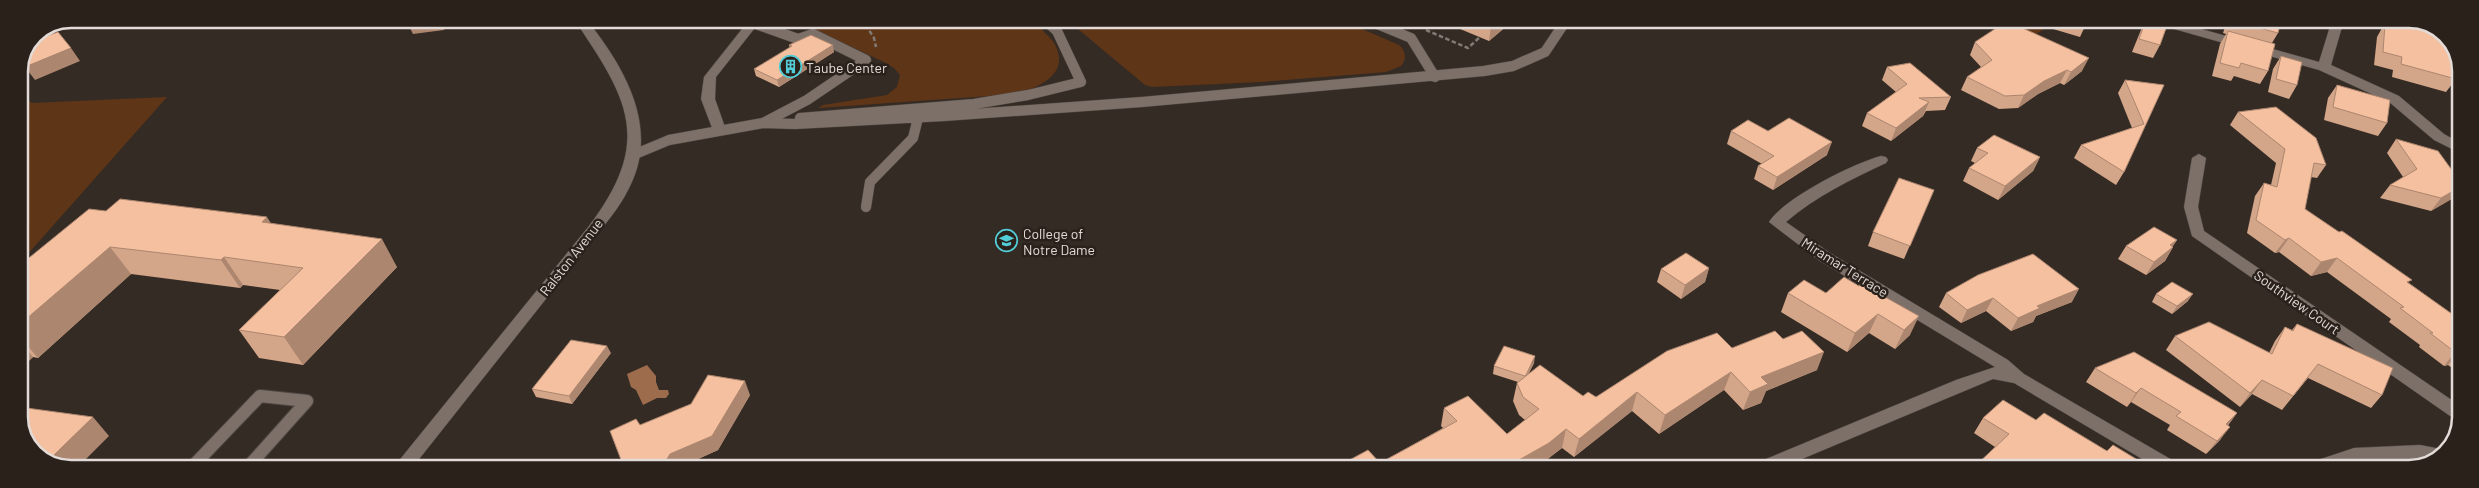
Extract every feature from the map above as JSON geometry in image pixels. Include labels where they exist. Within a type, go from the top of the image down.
[{"type":"street","name":"Ralston Avenue","points":[[408,460],[594,229],[615,200],[628,177],[633,154],[630,110],[624,85],[600,44],[587,28]]},
{"type":"street","points":[[719,130],[708,100],[710,77],[748,28]]},
{"type":"street","points":[[2185,28],[2324,67],[2394,99],[2439,137],[2451,144]]},
{"type":"street","points":[[2324,67],[2336,28]]},
{"type":"street","name":"Southview Court","points":[[2199,158],[2191,207],[2198,233],[2452,408]]},
{"type":"street","name":"Miramar Terrace","points":[[1881,160],[1826,186],[1801,201],[1776,222],[1825,257],[2002,364],[2018,378],[2158,460]]},
{"type":"street","name":"Miramar Terrace","points":[[1781,460],[1992,373],[2018,378]]},
{"type":"street","points":[[2339,460],[2354,455],[2420,452],[2431,454]]},
{"type":"lane","points":[[764,123],[807,100],[866,60],[813,34],[798,39],[771,28]]},
{"type":"lane","points":[[633,154],[669,140],[719,130],[835,112],[966,104],[1036,94],[1081,82],[1057,31],[1054,28]]},
{"type":"lane","points":[[1387,28],[1411,38],[1435,77]]},
{"type":"lane","points":[[764,123],[795,124],[918,118],[1435,77],[1513,66],[1545,52],[1561,28]]},
{"type":"lane","points":[[866,207],[870,182],[913,138],[918,118]]},
{"type":"lane","points":[[199,460],[260,396],[308,401],[255,460]]},
{"type":"path","points":[[866,60],[875,54],[876,46],[874,38],[868,28]]},
{"type":"path","points":[[1422,28],[1468,48],[1480,37]]},
{"type":"shaded area","points":[[811,28],[1041,28],[1055,45],[1059,58],[1058,66],[1049,79],[1019,94],[818,108],[823,105],[887,95],[897,87],[900,75],[894,68]]},
{"type":"shaded area","points":[[1077,28],[1360,28],[1399,45],[1405,55],[1401,66],[1386,72],[1261,82],[1152,87],[1145,85]]},
{"type":"shaded area","points":[[2006,28],[2046,28],[2031,37]]},
{"type":"shaded area","points":[[167,97],[28,254],[28,98],[31,103]]},
{"type":"shaded area","points":[[647,365],[656,376],[659,390],[668,390],[669,394],[666,398],[657,398],[643,405],[636,390],[631,387],[627,374]]},
{"type":"building","points":[[1996,28],[2023,28],[2089,58],[2071,72],[2067,70],[2044,81],[2024,95],[2005,96],[1967,77],[1992,60],[1975,42]]},
{"type":"building","points":[[2143,28],[2166,28],[2160,45],[2139,39]]},
{"type":"building","points":[[2260,28],[2279,28],[2278,33]]},
{"type":"building","points":[[2385,28],[2417,28],[2430,33],[2441,42],[2451,62],[2451,78],[2401,64],[2402,57],[2383,52]]},
{"type":"building","points":[[2228,31],[2275,44],[2268,71],[2241,63],[2239,68],[2220,63]]},
{"type":"building","points":[[58,32],[71,48],[28,66],[35,47],[45,36]]},
{"type":"building","name":"Taube Center","points":[[811,35],[833,45],[777,80],[754,69],[792,46],[789,45]]},
{"type":"building","points":[[2281,56],[2302,62],[2297,85],[2276,79]]},
{"type":"building","points":[[1910,63],[1951,97],[1919,98],[1929,102],[1896,128],[1867,113],[1907,84],[1887,67]]},
{"type":"building","points":[[2125,80],[2164,85],[2124,172],[2081,145],[2144,124]]},
{"type":"building","points":[[2337,85],[2390,100],[2387,123],[2333,107]]},
{"type":"building","points":[[2276,107],[2316,138],[2326,165],[2314,163],[2305,209],[2339,232],[2342,231],[2412,280],[2407,282],[2452,314],[2452,350],[2400,308],[2404,307],[2337,258],[2321,262],[2289,238],[2285,240],[2256,220],[2264,183],[2277,187],[2285,149],[2238,112]]},
{"type":"building","points":[[1789,118],[1832,142],[1777,177],[1758,166],[1774,156],[1731,131],[1748,120],[1768,131]]},
{"type":"building","points":[[1994,135],[2040,157],[2005,186],[1969,168],[1988,153],[1977,148]]},
{"type":"building","points":[[2396,139],[2438,151],[2451,169],[2451,192],[2441,198],[2390,185],[2417,169]]},
{"type":"building","points":[[1899,178],[1934,190],[1910,246],[1873,232]]},
{"type":"building","points":[[120,199],[267,217],[262,222],[382,239],[284,337],[239,330],[303,268],[224,257],[221,260],[110,247],[28,317],[28,259],[89,209],[106,211]]},
{"type":"building","points":[[2154,227],[2177,240],[2170,245],[2173,247],[2154,262],[2126,246]]},
{"type":"building","points":[[1686,253],[1709,268],[1685,285],[1661,269]]},
{"type":"building","points":[[2033,254],[2079,289],[2037,306],[2040,308],[2018,318],[1993,298],[1967,310],[1946,293],[1978,275]]},
{"type":"building","points":[[1844,277],[1859,286],[1862,284],[1919,316],[1904,330],[1878,314],[1855,333],[1788,293],[1804,280],[1826,293]]},
{"type":"building","points":[[2172,282],[2193,294],[2177,306],[2156,294]]},
{"type":"building","points":[[2209,322],[2272,354],[2285,327],[2293,331],[2297,324],[2393,368],[2382,395],[2318,364],[2293,396],[2262,380],[2250,393],[2175,336]]},
{"type":"building","points":[[1775,331],[1783,339],[1802,331],[1824,352],[1761,377],[1768,384],[1750,392],[1731,372],[1665,415],[1637,392],[1579,439],[1566,429],[1549,443],[1519,460],[1386,460],[1457,421],[1444,408],[1468,396],[1507,434],[1539,409],[1523,397],[1517,383],[1540,365],[1583,396],[1588,392],[1596,397],[1667,351],[1717,333],[1732,348]]},
{"type":"building","points":[[571,340],[607,346],[569,396],[532,389]]},
{"type":"building","points":[[1504,346],[1535,356],[1525,376],[1494,366]]},
{"type":"building","points":[[2134,352],[2237,413],[2226,424],[2230,427],[2217,441],[2176,416],[2181,412],[2141,388],[2136,393],[2095,368]]},
{"type":"building","points":[[708,375],[745,381],[712,436],[670,454],[666,460],[621,460],[610,431],[636,419],[640,425],[691,404]]},
{"type":"building","points":[[2003,400],[2036,420],[2044,413],[2107,451],[2113,445],[2138,460],[1982,460],[2009,434],[1983,418]]},
{"type":"building","points":[[28,408],[93,417],[53,456],[38,446],[28,426]]},
{"type":"building","points":[[1368,450],[1377,460],[1350,460]]},
{"type":"place","name":"Taube Center","points":[[790,67]]},
{"type":"place","name":"College of Notre Dame","points":[[1007,241]]}]
